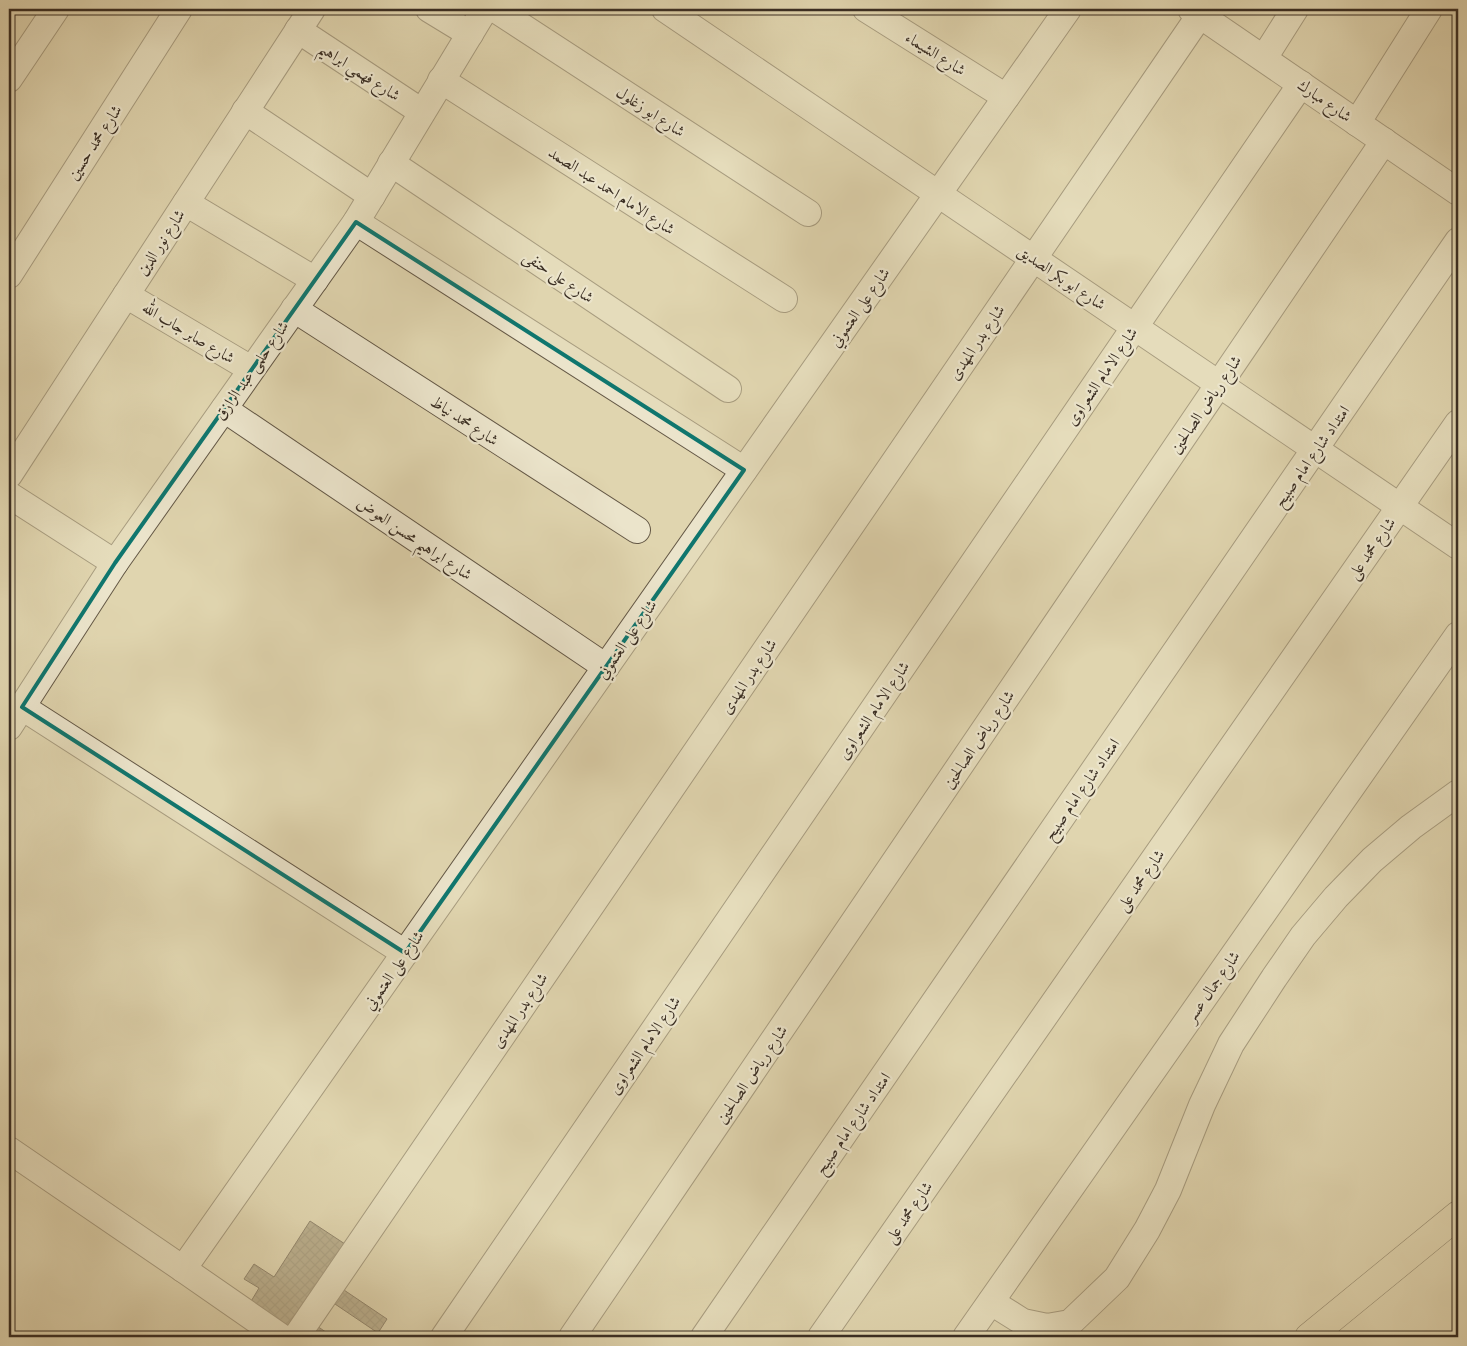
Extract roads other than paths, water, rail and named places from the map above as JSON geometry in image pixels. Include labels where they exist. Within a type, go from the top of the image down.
[{"type":"highway","points":[[1309,1337],[1458,1215]]},
{"type":"street","points":[[9,79],[56,9]]},
{"type":"street","name":"شارع محمد حسين","points":[[9,275],[179,9]]},
{"type":"street","name":"شارع نور الدين","points":[[9,475],[312,9]]},
{"type":"street","points":[[429,9],[470,34]]},
{"type":"street","name":"شارع حلمى عبد الرازق","points":[[15,717],[115,563],[356,222],[485,9]]},
{"type":"street","name":"شارع ابو زغلول","points":[[495,9],[808,213]]},
{"type":"street","name":"شارع ابو بكر الصديق","points":[[665,9],[1458,546]]},
{"type":"street","name":"شارع الشيماء","points":[[866,9],[1006,97]]},
{"type":"street","name":"شارع على العتموني","points":[[183,1269],[1068,9]]},
{"type":"street","points":[[1264,58],[1295,9]]},
{"type":"street","points":[[1357,122],[1429,9]]},
{"type":"street","name":"شارع مبارك","points":[[1196,12],[1458,192]]},
{"type":"street","name":"شارع بدر المهدى","points":[[296,1337],[1033,258],[1196,12]]},
{"type":"street","name":"شارع فهمي ابراهيم","points":[[298,30],[422,112]]},
{"type":"street","name":"شارع الامام احمد عبد الصمد","points":[[441,80],[784,299]]},
{"type":"street","name":"شارع الامام الشعراوى","points":[[444,1337],[1300,84]]},
{"type":"street","points":[[245,111],[372,196]]},
{"type":"street","name":"شارع رياض الصالحين","points":[[572,1337],[1384,141]]},
{"type":"street","name":"شارع على حنفى","points":[[391,163],[728,389]]},
{"type":"street","points":[[186,203],[314,280]]},
{"type":"street","points":[[356,222],[744,470]]},
{"type":"street","name":"امتداد شارع امام صبيح","points":[[704,1337],[1458,241]]},
{"type":"street","name":"شارع صابر جاب الله","points":[[126,295],[252,369]]},
{"type":"street","name":"شارع محمد نياظ","points":[[294,309],[637,530]]},
{"type":"street","name":"شارع ابراهيم محسن العوض","points":[[224,409],[606,667]]},
{"type":"street","name":"شارع محمد على","points":[[821,1337],[1458,423]]},
{"type":"street","points":[[9,495],[115,563]]},
{"type":"street","name":"شارع جمال عسر","points":[[966,1337],[1458,635]]},
{"type":"street","points":[[15,717],[405,953]]},
{"type":"street","points":[[991,1302],[1023,1322],[1046,1327],[1054,1326],[1070,1322],[1117,1278],[1148,1230],[1168,1190],[1202,1105],[1231,1044],[1293,950],[1336,897],[1372,860],[1410,827],[1458,793]]},
{"type":"street","points":[[9,1150],[281,1337]]}]
